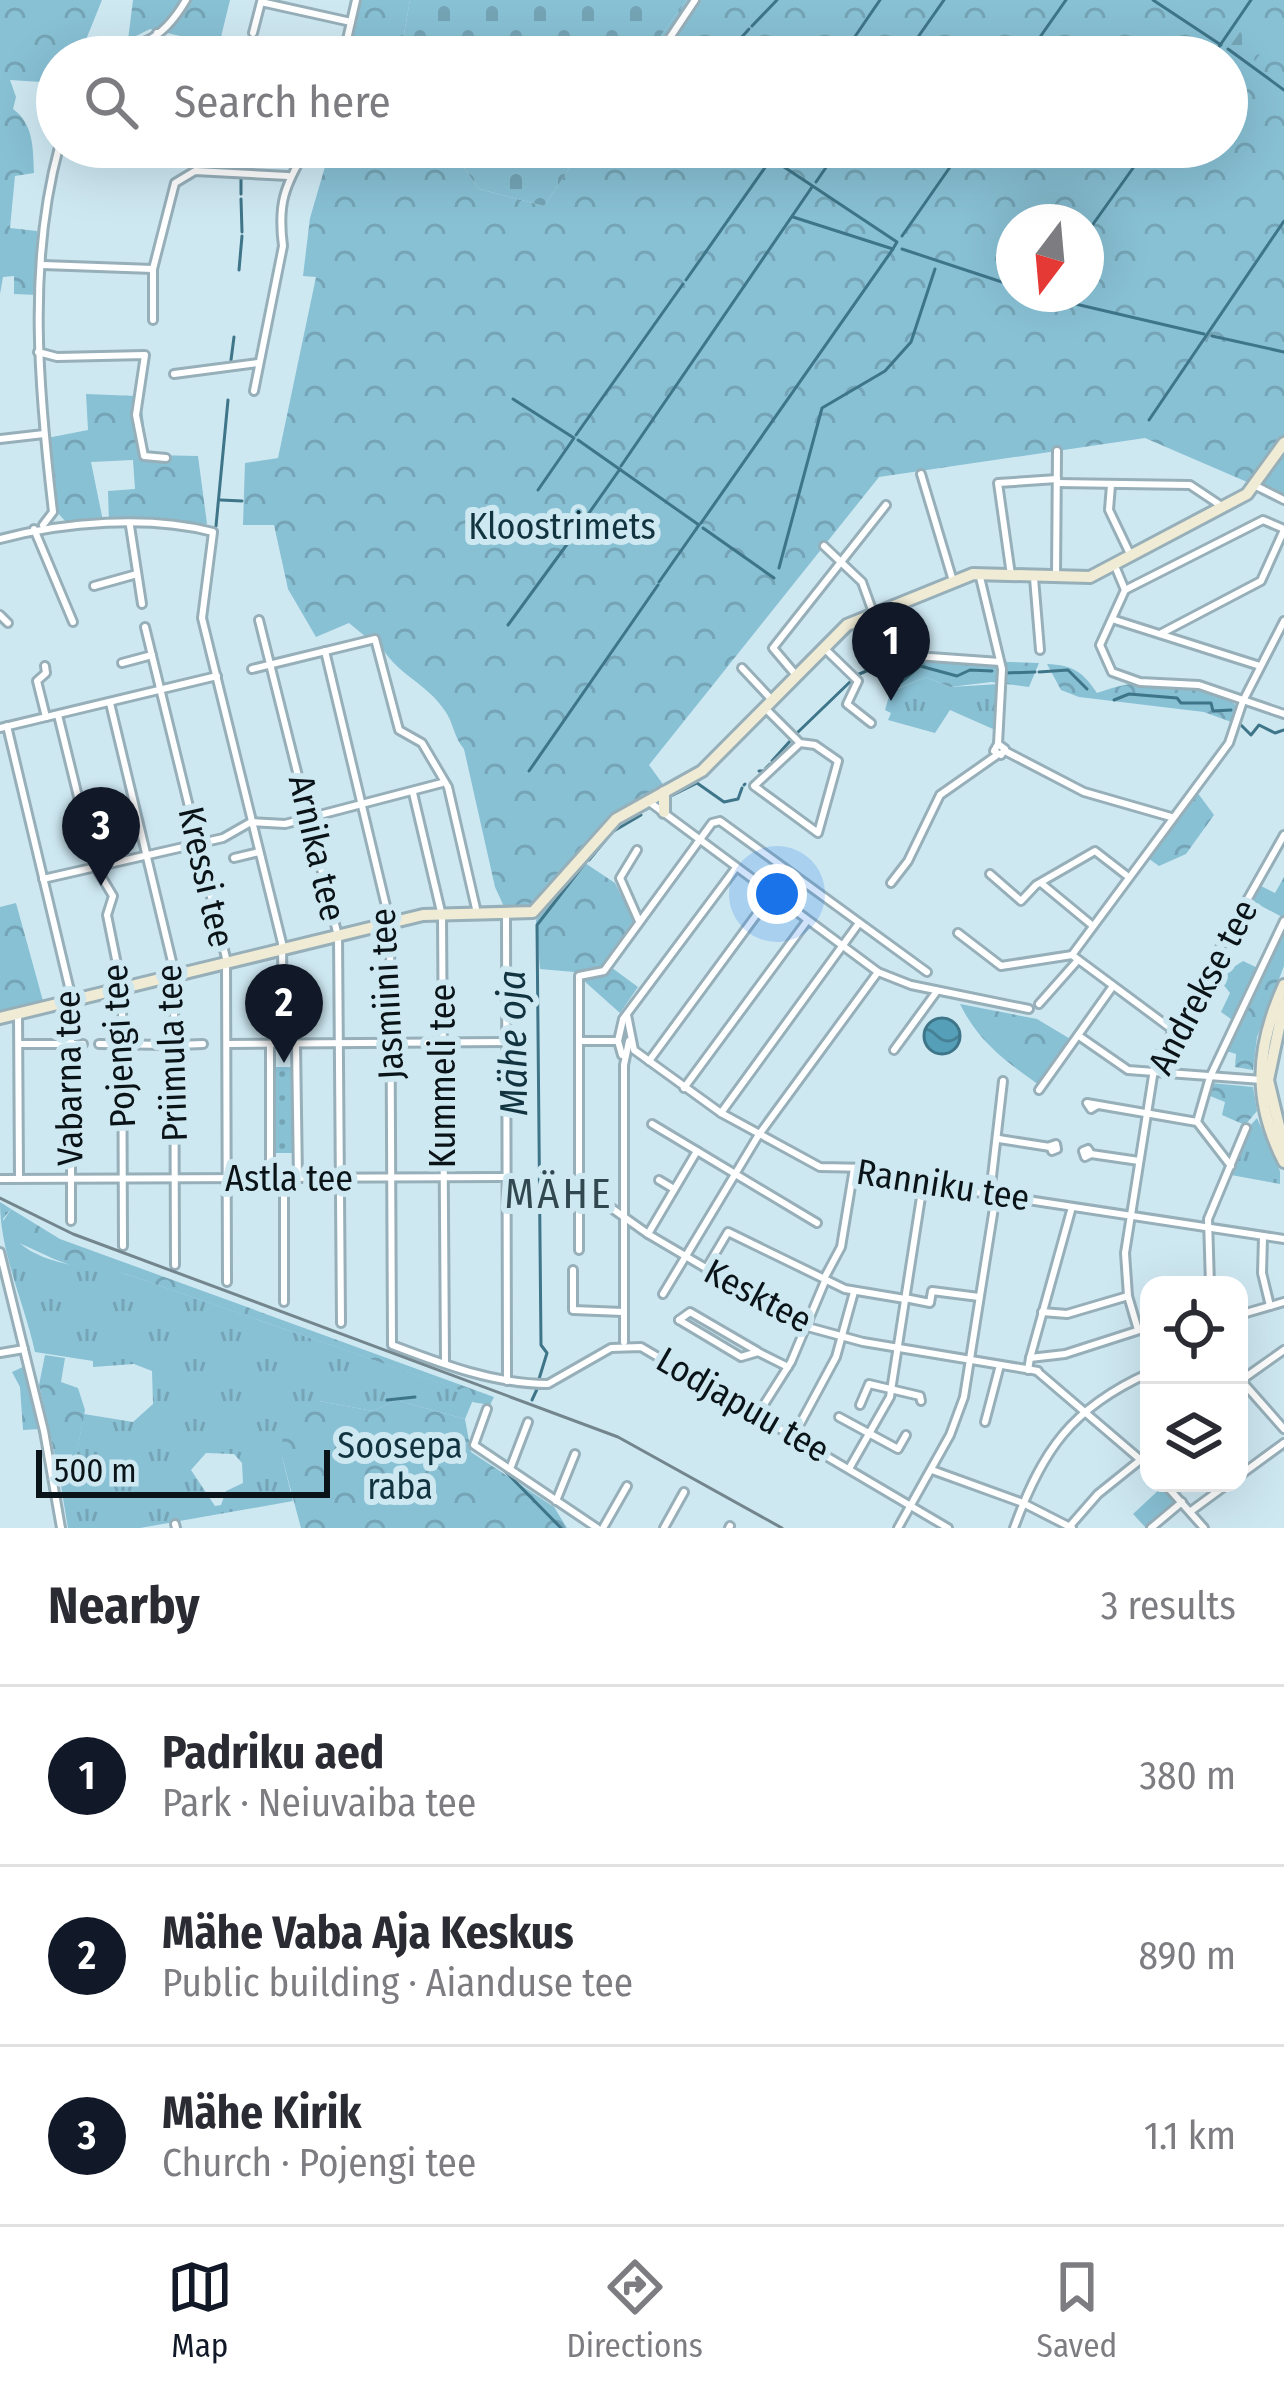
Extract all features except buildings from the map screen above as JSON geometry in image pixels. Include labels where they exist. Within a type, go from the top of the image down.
[{"type":"main road","points":[[0,1018],[442,912],[526,915],[542,906],[605,829],[702,771],[771,706],[821,646],[847,625],[979,573],[1056,580],[1090,577],[1256,486],[1284,443]]},
{"type":"main road","points":[[655,797],[667,815]]},
{"type":"main road","points":[[1284,985],[1266,1028],[1264,1080],[1268,1125],[1284,1162]]},
{"type":"main road","points":[[1284,1004],[1264,1080],[1284,1147]]},
{"type":"street","points":[[153,36],[186,0]]},
{"type":"street","points":[[348,36],[356,0]]},
{"type":"street","points":[[671,36],[695,0]]},
{"type":"street","points":[[253,33],[261,2],[351,22]]},
{"type":"street","points":[[56,168],[38,352],[53,512],[67,524]]},
{"type":"street","points":[[254,391],[283,246],[278,228],[293,168]]},
{"type":"street","points":[[153,320],[153,269],[168,195],[182,177],[195,171],[288,176]]},
{"type":"street","points":[[43,265],[153,269]]},
{"type":"street","points":[[38,352],[57,357],[145,355],[136,434],[144,456],[166,458]]},
{"type":"street","points":[[174,374],[258,363]]},
{"type":"street","points":[[0,439],[44,434]]},
{"type":"street","points":[[1056,580],[1058,451]]},
{"type":"street","points":[[921,473],[953,581]]},
{"type":"street","points":[[1011,575],[998,483],[1190,485],[1222,507]]},
{"type":"street","points":[[1111,485],[1109,510],[1130,555]]},
{"type":"street","points":[[1256,486],[1284,500]]},
{"type":"street","points":[[797,676],[773,648],[886,505]]},
{"type":"street","points":[[37,528],[53,512]]},
{"type":"street","points":[[1125,590],[1263,520],[1284,530],[1261,581],[1160,634]]},
{"type":"street","points":[[0,539],[67,524],[213,532],[202,618],[282,949],[283,1043]]},
{"type":"street","points":[[130,526],[142,604]]},
{"type":"street","points":[[37,528],[73,622]]},
{"type":"street","points":[[824,545],[862,582],[892,665]]},
{"type":"street","points":[[1115,565],[1125,590],[1100,646],[1116,675],[1140,682],[1199,686],[1284,714]]},
{"type":"street","points":[[979,573],[1000,662],[1001,753],[1084,792],[1171,817]]},
{"type":"street","points":[[94,586],[137,574]]},
{"type":"street","points":[[1034,578],[1040,650]]},
{"type":"street","points":[[0,615],[8,622]]},
{"type":"street","name":"Arnika tee","points":[[259,620],[338,936],[341,1323]]},
{"type":"street","points":[[1115,620],[1260,666]]},
{"type":"street","points":[[1039,1004],[1075,958],[1126,875],[1229,742],[1243,701],[1284,621]]},
{"type":"street","name":"Kressi tee","points":[[145,626],[226,963],[227,1282]]},
{"type":"street","points":[[252,668],[376,639],[399,730],[422,743],[448,787],[477,914]]},
{"type":"street","points":[[821,646],[858,681],[847,704],[871,723]]},
{"type":"street","name":"Jasmiini tee","points":[[325,651],[390,923],[392,1345]]},
{"type":"street","points":[[888,654],[1000,662]]},
{"type":"street","points":[[122,663],[152,655]]},
{"type":"street","points":[[45,666],[46,673],[37,681],[46,717]]},
{"type":"street","points":[[742,668],[800,742],[815,745],[838,761],[818,833],[754,786],[800,742]]},
{"type":"street","points":[[3,727],[217,676]]},
{"type":"street","name":"Priimula tee","points":[[110,703],[174,976],[175,1265]]},
{"type":"street","name":"Pojengi tee","points":[[58,715],[95,866],[113,896],[107,915],[122,988],[123,1246]]},
{"type":"street","name":"Vabarna tee","points":[[3,727],[71,1001],[71,1221]]},
{"type":"street","points":[[891,883],[908,861],[940,795],[1001,753]]},
{"type":"street","points":[[43,879],[198,845],[251,822],[310,818],[442,783]]},
{"type":"street","name":"Kummeli tee","points":[[413,793],[442,912],[445,1362]]},
{"type":"street","points":[[655,797],[667,815],[699,841],[878,972],[937,991],[1029,1009]]},
{"type":"street","points":[[579,1250],[579,976],[604,971],[712,824],[720,821],[927,972]]},
{"type":"street","name":"Andrekse tee","points":[[1138,1330],[1128,1296],[1130,1216],[1153,1072],[1284,836]]},
{"type":"street","points":[[638,850],[620,878],[640,922]]},
{"type":"street","points":[[990,874],[1021,901],[1095,850],[1126,875]]},
{"type":"street","points":[[234,858],[259,852]]},
{"type":"street","points":[[623,1344],[627,1015],[735,869]]},
{"type":"street","points":[[1041,883],[1093,926]]},
{"type":"street","points":[[649,1061],[771,895]]},
{"type":"street","points":[[506,915],[508,1381]]},
{"type":"street","points":[[685,1088],[808,920]]},
{"type":"street","points":[[1197,1122],[1210,1077],[1284,921]]},
{"type":"street","points":[[721,1113],[860,923]]},
{"type":"street","points":[[958,933],[1001,966],[1075,958],[1173,1030]]},
{"type":"street","points":[[663,1294],[758,1136],[878,972]]},
{"type":"street","points":[[1040,1090],[1113,986]]},
{"type":"street","points":[[893,1050],[937,991]]},
{"type":"street","points":[[18,1014],[19,1180]]},
{"type":"street","points":[[1079,1036],[1120,1067],[1264,1080]]},
{"type":"street","points":[[579,1041],[626,1045]]},
{"type":"street","points":[[225,1044],[506,1042]]},
{"type":"street","points":[[270,1043],[270,1179]]},
{"type":"street","points":[[296,1043],[298,1178]]},
{"type":"street","points":[[20,1044],[83,1044]]},
{"type":"street","points":[[99,1044],[202,1044]]},
{"type":"street","name":"Ranniku tee","points":[[626,1045],[721,1113],[801,1161],[882,1170],[923,1184],[1284,1239]]},
{"type":"street","points":[[898,1528],[932,1470],[964,1397],[993,1195],[1003,1081]]},
{"type":"street","points":[[1096,1106],[1197,1122],[1231,1166]]},
{"type":"street","points":[[652,1124],[817,1222]]},
{"type":"street","points":[[1210,1276],[1207,1228],[1246,1128]]},
{"type":"street","points":[[999,1139],[1050,1147]]},
{"type":"street","points":[[647,1234],[697,1151]]},
{"type":"street","points":[[1090,1154],[1139,1161]]},
{"type":"street","points":[[758,1414],[788,1367],[841,1247],[854,1168]]},
{"type":"street","name":"Astla tee","points":[[0,1179],[506,1177]]},
{"type":"street","points":[[284,1179],[284,1302]]},
{"type":"street","points":[[659,1180],[674,1189]]},
{"type":"street","points":[[850,1467],[892,1389],[923,1184]]},
{"type":"street","name":"Kesktee","points":[[579,1185],[647,1234],[807,1327],[842,1338],[1038,1371]]},
{"type":"street","points":[[1072,1207],[1042,1312],[1035,1359],[1038,1371],[1140,1452]]},
{"type":"street","points":[[706,1269],[728,1232],[854,1292],[929,1303],[932,1291],[979,1298]]},
{"type":"street","points":[[1263,1237],[1262,1273],[1270,1306]]},
{"type":"street","points":[[0,1252],[61,1528]]},
{"type":"street","points":[[573,1270],[574,1310],[623,1312]]},
{"type":"street","points":[[794,1435],[842,1338],[854,1292]]},
{"type":"street","points":[[1042,1312],[1067,1314],[1128,1296]]},
{"type":"street","points":[[1248,1313],[1284,1302]]},
{"type":"street","points":[[758,1352],[741,1357],[679,1320],[694,1313],[788,1367]]},
{"type":"street","points":[[1028,1370],[1035,1359],[1138,1330]]},
{"type":"street","name":"Lodjapuu tee","points":[[392,1345],[508,1381],[548,1384],[623,1344],[641,1347],[948,1528]]},
{"type":"street","points":[[0,1353],[24,1349]]},
{"type":"street","points":[[1248,1375],[1284,1350]]},
{"type":"street","points":[[985,1422],[1000,1365]]},
{"type":"street","points":[[1014,1528],[1043,1456],[1086,1410],[1140,1378]]},
{"type":"street","points":[[860,1405],[868,1384],[920,1396],[921,1401]]},
{"type":"street","points":[[1244,1384],[1284,1429]]},
{"type":"street","points":[[487,1409],[473,1444],[600,1528],[627,1486]]},
{"type":"street","points":[[839,1417],[898,1449],[906,1436]]},
{"type":"street","points":[[510,1469],[528,1422]]},
{"type":"street","points":[[1248,1469],[1284,1443]]},
{"type":"street","points":[[556,1501],[575,1454]]},
{"type":"street","points":[[932,1470],[1023,1502],[1071,1527],[1098,1494],[1140,1460]]},
{"type":"street","points":[[664,1528],[684,1492]]},
{"type":"street","points":[[1173,1492],[1204,1528]]},
{"type":"street","points":[[1191,1511],[1217,1492]]},
{"type":"street","points":[[1151,1528],[1182,1502]]},
{"type":"green space","points":[[0,0],[102,0],[87,36],[36,36],[36,82],[10,80],[16,97],[13,109],[31,138],[34,173],[15,176],[10,228],[37,231],[38,295],[14,294],[14,276],[3,277],[0,294]]},
{"type":"green space","points":[[133,0],[230,0],[221,36],[180,36],[150,29],[128,36]]},
{"type":"green space","points":[[358,0],[410,0],[404,36],[350,36]]},
{"type":"green space","points":[[410,0],[687,0],[660,36],[404,36]]},
{"type":"green space","name":"Kloostrimets","points":[[687,0],[1284,0],[1284,498],[1145,438],[879,477],[649,765],[665,787],[602,826],[531,908],[506,911],[495,887],[464,749],[439,702],[390,659],[377,635],[366,637],[349,623],[316,637],[288,589],[274,525],[243,525],[245,463],[278,458],[316,277],[303,276],[310,218],[325,168],[464,168],[479,189],[544,206],[570,168],[1248,168],[1248,36],[660,36]]},
{"type":"green space","points":[[1249,19],[1273,35],[1255,61],[1248,56],[1248,36],[1237,36]]},
{"type":"green space","points":[[464,168],[570,168],[544,206],[479,189]]},
{"type":"green space","points":[[86,394],[136,396],[152,455],[198,456],[207,524],[109,522],[108,491],[135,489],[133,460],[91,462],[103,521],[67,523],[55,510],[47,438],[88,430]]},
{"type":"green space","points":[[920,659],[1039,663],[1029,687],[991,682],[950,687],[926,677],[897,689],[875,671]]},
{"type":"green space","points":[[1047,664],[1076,671],[1097,693],[1150,681],[1206,688],[1237,706],[1234,723],[1204,712],[1079,697],[1061,690]]},
{"type":"green space","points":[[926,677],[950,687],[1000,684],[993,729],[950,710],[935,733],[888,720],[891,713],[885,710],[892,686],[898,689]]},
{"type":"green space","points":[[1197,792],[1214,815],[1186,854],[1159,866],[1145,856]]},
{"type":"green space","points":[[585,863],[615,883],[634,920],[604,962],[638,987],[620,1013],[574,972],[540,969],[536,920]]},
{"type":"green space","points":[[1284,877],[1284,918],[1252,901],[1261,886],[1275,893]]},
{"type":"green space","points":[[16,903],[43,1001],[0,1014],[0,907]]},
{"type":"green space","points":[[1284,925],[1284,966],[1257,1037],[1253,1070],[1235,1067],[1236,1054],[1223,1050],[1238,1024],[1221,1012],[1230,993],[1211,969],[1215,962],[1229,970],[1243,961],[1262,970]]},
{"type":"green space","points":[[960,1004],[1037,1019],[1077,1043],[1039,1085],[985,1040]]},
{"type":"green space","points":[[272,1067],[294,1067],[295,1153],[272,1153]]},
{"type":"green space","points":[[1211,1083],[1253,1087],[1257,1111],[1245,1125],[1222,1115],[1225,1102],[1205,1094]]},
{"type":"green space","points":[[1257,1118],[1280,1171],[1280,1184],[1231,1175],[1248,1128]]},
{"type":"green space","points":[[0,1202],[11,1209],[3,1219],[11,1234],[23,1246],[54,1261],[123,1273],[475,1395],[465,1419],[396,1400],[373,1411],[319,1401],[282,1457],[293,1501],[140,1528],[68,1528],[59,1474],[73,1472],[84,1414],[133,1422],[153,1404],[152,1371],[134,1364],[93,1367],[93,1361],[35,1352],[1,1221]],"holes":[[[206,1453],[234,1454],[242,1463],[243,1483],[226,1491],[221,1505],[215,1506],[191,1470]]]},
{"type":"green space","points":[[11,1209],[60,1239],[494,1397],[490,1405],[472,1402],[474,1395],[123,1273],[86,1271],[54,1259],[15,1241],[2,1223]]},
{"type":"green space","points":[[45,1355],[65,1358],[61,1382],[78,1388],[85,1410],[73,1473],[59,1474],[39,1385]]},
{"type":"green space","points":[[25,1366],[40,1429],[23,1430],[20,1387],[12,1372]]},
{"type":"green space","name":"Soosepa raba","points":[[396,1400],[465,1419],[471,1452],[554,1507],[567,1528],[301,1528],[282,1457],[283,1421],[319,1401],[373,1411]]},
{"type":"green space","points":[[1157,1492],[1167,1492],[1179,1503],[1146,1528],[1133,1514]]},
{"type":"water","points":[[942,1018],[955,1023],[960,1036],[955,1049],[942,1054],[929,1049],[924,1036],[929,1023]]},
{"type":"waterway","points":[[752,26],[777,0]]},
{"type":"waterway","points":[[855,36],[880,0]]},
{"type":"waterway","points":[[919,36],[944,0]]},
{"type":"waterway","points":[[1041,36],[1066,0]]},
{"type":"waterway","points":[[1153,0],[1207,36]]},
{"type":"waterway","points":[[1226,36],[1251,0]]},
{"type":"waterway","points":[[743,36],[749,29]]},
{"type":"waterway","points":[[1248,64],[1284,90]]},
{"type":"waterway","points":[[686,280],[765,168]]},
{"type":"waterway","points":[[786,168],[897,242],[894,247]]},
{"type":"waterway","points":[[816,182],[826,168]]},
{"type":"waterway","points":[[902,236],[949,168]]},
{"type":"waterway","points":[[1104,209],[1133,168]]},
{"type":"waterway","points":[[241,177],[241,194]]},
{"type":"waterway","points":[[621,466],[812,187]]},
{"type":"waterway","points":[[241,199],[242,232]]},
{"type":"waterway","points":[[793,217],[893,249]]},
{"type":"waterway","points":[[1149,420],[1284,221]]},
{"type":"waterway","points":[[239,270],[242,236]]},
{"type":"waterway","points":[[701,523],[893,249]]},
{"type":"waterway","points":[[902,249],[996,280]]},
{"type":"waterway","points":[[779,568],[822,408],[885,371],[911,342],[935,269]]},
{"type":"waterway","points":[[576,435],[683,284]]},
{"type":"waterway","points":[[1104,311],[1204,334]]},
{"type":"waterway","points":[[1212,336],[1284,352]]},
{"type":"waterway","points":[[231,360],[234,337]]},
{"type":"waterway","points":[[513,399],[574,438],[538,490]]},
{"type":"waterway","points":[[216,526],[228,400]]},
{"type":"waterway","points":[[578,440],[699,525],[659,582]]},
{"type":"waterway","points":[[570,540],[620,469]]},
{"type":"waterway","points":[[221,500],[242,501]]},
{"type":"waterway","points":[[703,528],[774,578]]},
{"type":"waterway","points":[[508,625],[568,543]]},
{"type":"waterway","points":[[529,771],[658,585]]},
{"type":"waterway","name":"Mähe oja","points":[[857,675],[871,669],[901,682],[920,666],[957,676],[970,670],[992,671]]},
{"type":"waterway","points":[[1039,672],[1068,670],[1087,689]]},
{"type":"waterway","points":[[1005,673],[1035,672]]},
{"type":"waterway","points":[[797,733],[852,680]]},
{"type":"waterway","points":[[1114,700],[1129,694],[1177,698],[1181,703],[1211,703],[1213,711],[1231,710]]},
{"type":"waterway","name":"Mähe oja","points":[[1241,725],[1251,735],[1259,725],[1275,733],[1284,730]]},
{"type":"waterway","name":"Mähe oja","points":[[772,761],[791,740]]},
{"type":"waterway","name":"Mähe oja","points":[[766,768],[770,764]]},
{"type":"waterway","points":[[673,795],[697,783],[724,802],[738,799],[742,788]]},
{"type":"waterway","name":"Mähe oja","points":[[589,860],[612,832],[641,815]]},
{"type":"waterway","name":"Mähe oja","points":[[539,1379],[547,1353],[541,1345],[537,925],[585,863]]},
{"type":"waterway","name":"Mähe oja","points":[[532,1400],[538,1387]]},
{"type":"waterway","points":[[387,1400],[415,1397]]},
{"type":"waterway","name":"Mähe oja","points":[[504,1470],[561,1528]]},
{"type":"railway","points":[[0,1198],[73,1234],[618,1437],[782,1528]]},
{"type":"place","name":"Padriku aed","points":[[891,701]]},
{"type":"place","name":"Mähe Kirik","points":[[101,886]]},
{"type":"place","name":"Mähe Vaba Aja Keskus","points":[[284,1063]]},
{"type":"district","name":"MÄHE","points":[[559,1194]]}]
